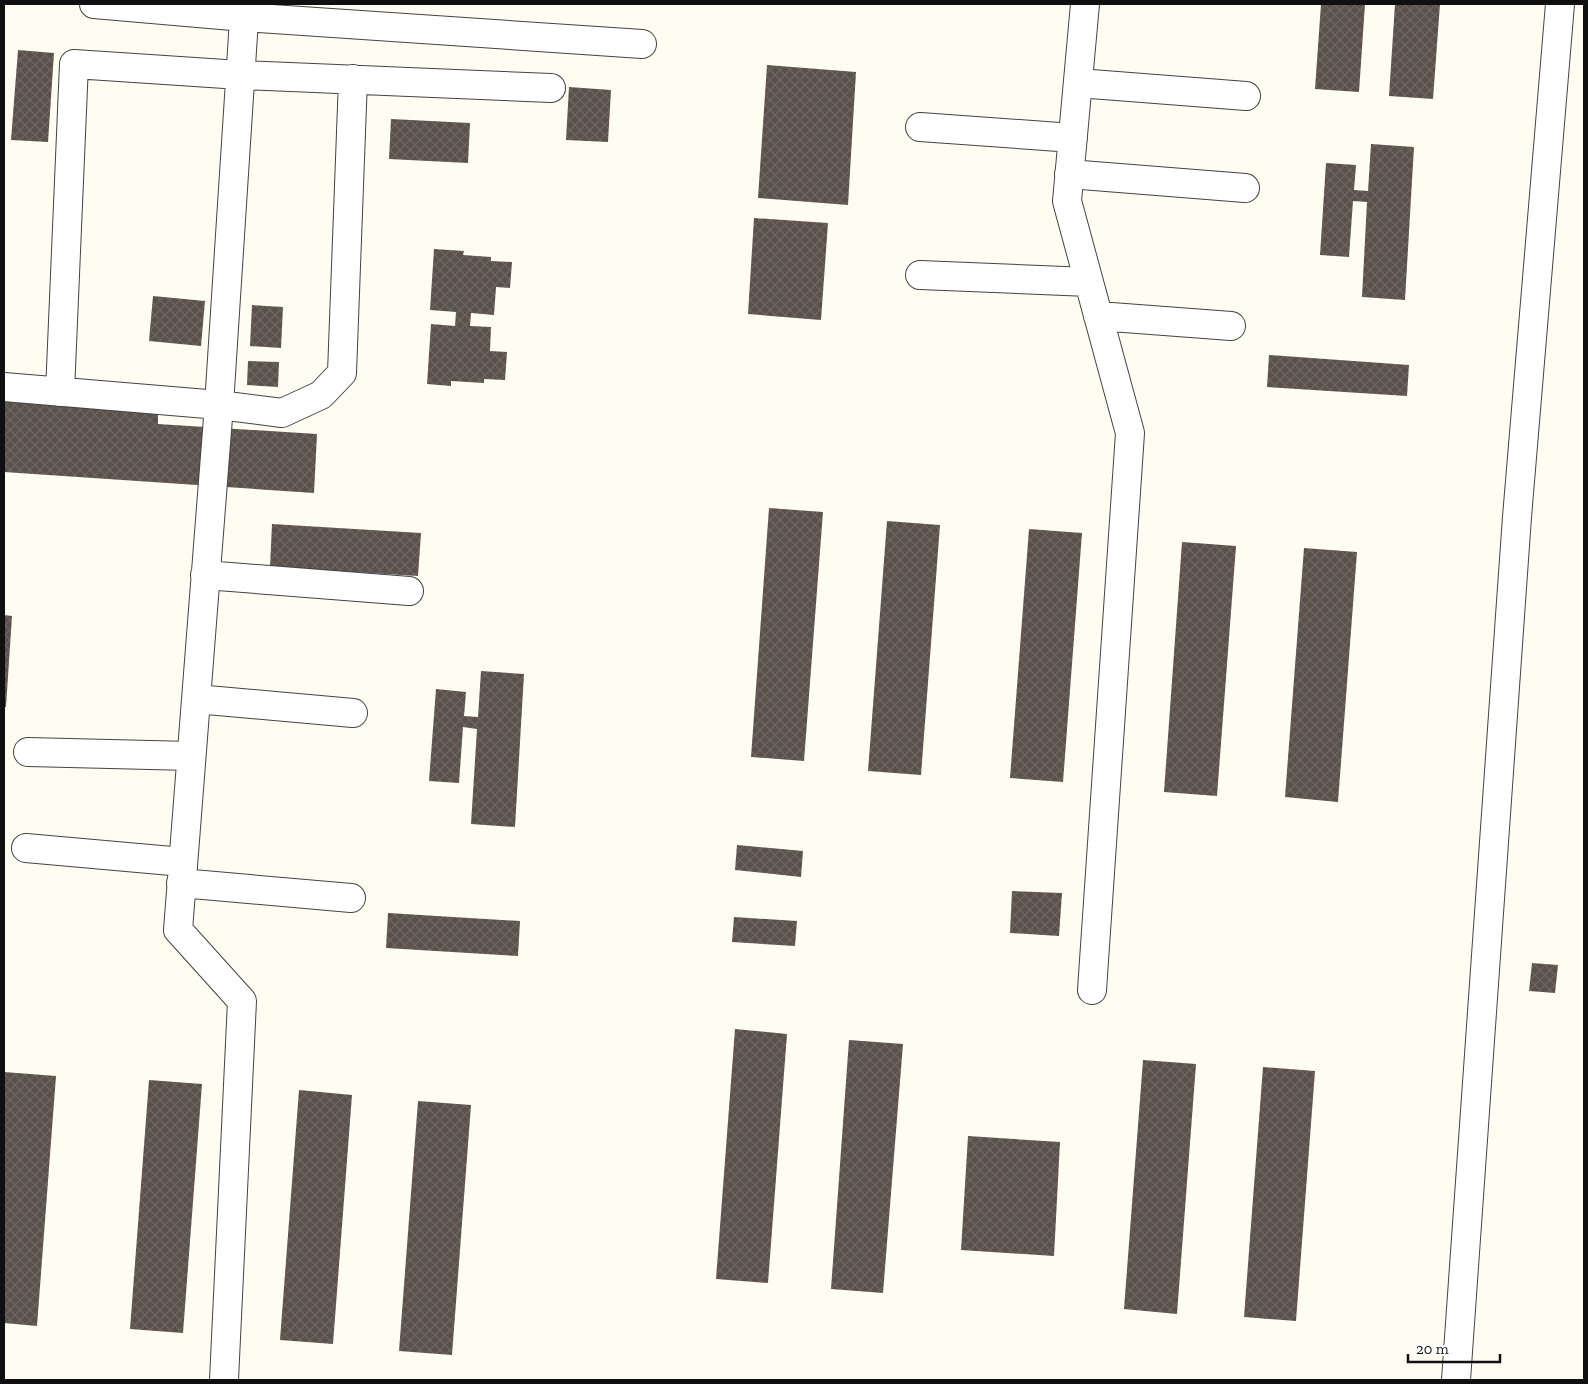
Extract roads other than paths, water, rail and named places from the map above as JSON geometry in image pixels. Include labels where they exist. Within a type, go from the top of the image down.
[{"type":"lane","points":[[94,4],[245,10],[642,44]]},
{"type":"lane","points":[[1085,4],[1067,201],[1130,433],[1092,990]]},
{"type":"lane","points":[[1456,1380],[1517,517],[1560,4]]},
{"type":"lane","points":[[224,1380],[242,1001],[178,930],[219,405],[245,10]]},
{"type":"lane","points":[[60,392],[74,64],[240,75],[551,88]]},
{"type":"lane","points":[[4,387],[219,405],[282,413],[321,395],[342,373],[353,79]]},
{"type":"lane","points":[[1078,83],[1246,96]]},
{"type":"lane","points":[[920,127],[1073,138]]},
{"type":"lane","points":[[1069,174],[1244,188]]},
{"type":"lane","points":[[920,275],[1089,282]]},
{"type":"lane","points":[[1098,316],[1231,326]]},
{"type":"lane","points":[[205,575],[408,591]]},
{"type":"lane","points":[[196,699],[353,713]]},
{"type":"lane","points":[[28,752],[191,756]]},
{"type":"lane","points":[[26,848],[351,898]]}]
